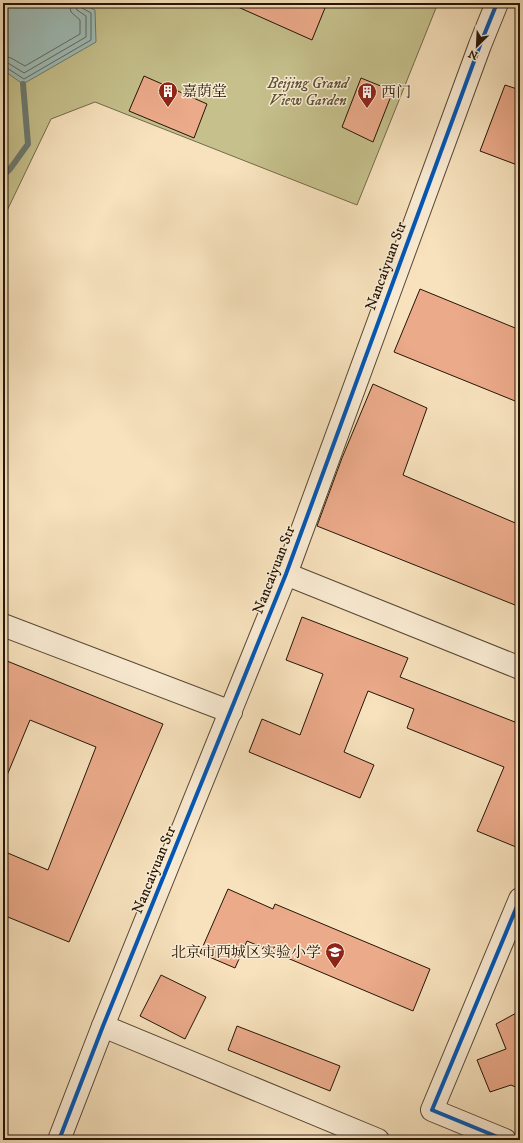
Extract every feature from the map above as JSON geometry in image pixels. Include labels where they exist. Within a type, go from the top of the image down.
[{"type":"street","name":"Nancaiyuan Str","points":[[59,1140],[103,1026],[286,574],[480,45],[497,3]]},
{"type":"street","points":[[286,574],[520,668]]},
{"type":"street","points":[[3,624],[231,712]]},
{"type":"street","points":[[505,1140],[432,1110],[520,899]]},
{"type":"street","points":[[103,1026],[378,1140]]},
{"type":"green space","name":"Beijing Grand View Garden","points":[[3,3],[438,3],[357,205],[95,102],[51,119],[3,219]]},
{"type":"water","points":[[3,3],[81,3],[95,10],[96,42],[23,84],[3,70]]},
{"type":"building","points":[[229,3],[327,3],[312,40]]},
{"type":"building","name":"嘉荫堂","points":[[144,76],[207,104],[194,138],[129,111]]},
{"type":"building","name":"西门","points":[[361,78],[393,91],[373,142],[342,127]]},
{"type":"building","points":[[505,85],[520,90],[520,166],[480,151]]},
{"type":"building","points":[[420,289],[520,330],[520,403],[394,352]]},
{"type":"building","points":[[373,384],[427,408],[403,475],[520,525],[520,607],[317,526],[342,458]]},
{"type":"building","points":[[302,617],[408,658],[400,677],[520,724],[520,839],[516,847],[477,831],[504,767],[407,728],[414,709],[368,691],[344,752],[374,765],[360,798],[249,752],[262,719],[300,735],[323,674],[286,660]]},
{"type":"building","points":[[7,661],[163,724],[69,942],[3,915],[3,851],[48,870],[96,747],[30,720],[3,785],[3,670]]},
{"type":"building","points":[[228,889],[273,909],[275,904],[430,969],[413,1011],[247,941],[235,968],[200,953]]},
{"type":"building","points":[[161,975],[206,997],[185,1039],[140,1016]]},
{"type":"building","points":[[520,1011],[520,1089],[511,1085],[490,1092],[477,1060],[506,1049],[496,1024]]},
{"type":"building","points":[[237,1026],[340,1066],[330,1091],[228,1050]]},
{"type":"waterway","points":[[3,176],[10,169],[28,144],[23,84]]},
{"type":"cycle path","points":[[59,1140],[103,1026],[286,574],[480,45],[497,3]]},
{"type":"cycle path","points":[[505,1140],[432,1110],[520,899]]},
{"type":"place","name":"嘉荫堂","points":[[168,108]]},
{"type":"place","name":"西门","points":[[367,109]]},
{"type":"place","name":"北京市西城区实验小学","points":[[335,969]]}]
